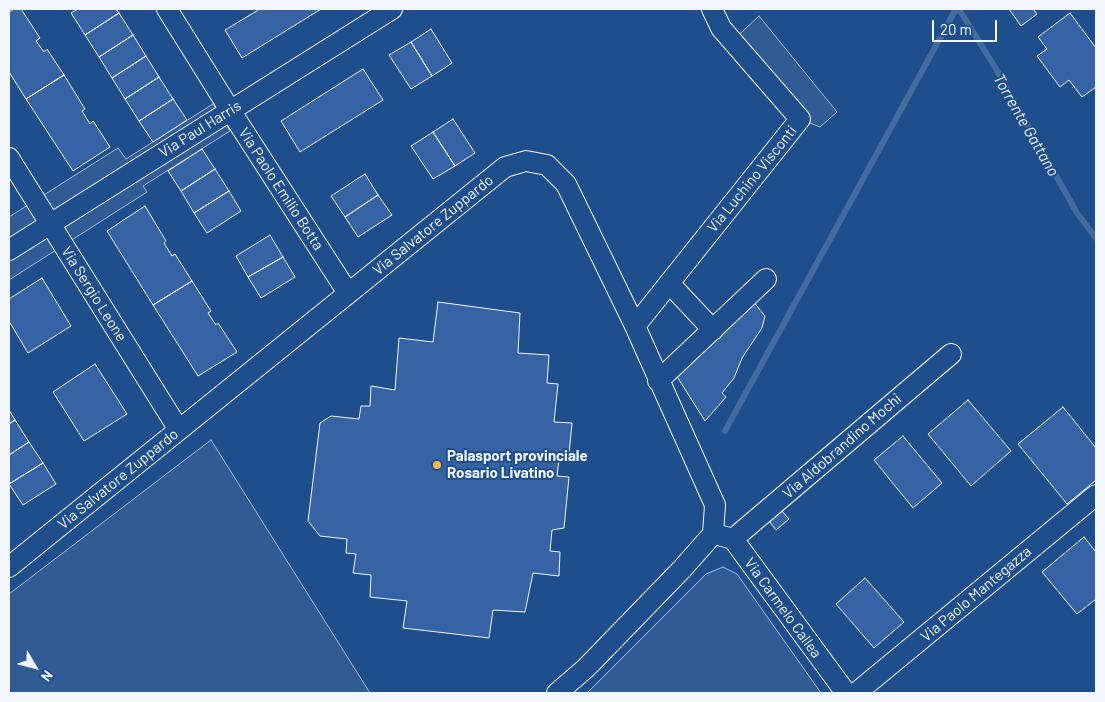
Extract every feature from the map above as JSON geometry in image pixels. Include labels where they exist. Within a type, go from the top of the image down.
[{"type":"street","name":"Via Paolo Emilio Botta","points":[[167,9],[348,293]]},
{"type":"street","name":"Via Paul Harris","points":[[9,250],[392,9]]},
{"type":"street","name":"Via Luchino Visconti","points":[[635,326],[800,119],[721,28],[712,9]]},
{"type":"street","name":"Via Sergio Leone","points":[[9,158],[179,430]]},
{"type":"street","name":"Via Salvatore Zuppardo","points":[[10,564],[505,167],[526,161],[547,165],[566,184],[635,326],[715,505],[712,534]]},
{"type":"street","points":[[658,381],[766,279]]},
{"type":"street","points":[[669,283],[713,330]]},
{"type":"street","name":"Via Aldobrandino Mochi","points":[[733,539],[951,354]]},
{"type":"street","name":"Via Paolo Mantegazza","points":[[856,693],[1096,494]]},
{"type":"street","points":[[557,693],[586,668],[682,569],[712,534],[733,539]]},
{"type":"street","name":"Via Carmelo Callea","points":[[733,539],[846,693]]},
{"type":"shaded area","points":[[759,16],[837,112],[820,127],[800,119],[732,41]]},
{"type":"shaded area","points":[[213,104],[230,131],[143,186],[147,192],[9,280],[9,217],[118,148],[126,159]]},
{"type":"shaded area","points":[[211,440],[370,693],[9,693],[9,594]]},
{"type":"shaded area","points":[[723,567],[737,574],[821,693],[587,693],[706,574]]},
{"type":"building","points":[[14,9],[21,9],[40,38],[36,41],[44,52],[47,49],[64,75],[26,99],[9,72],[9,12]]},
{"type":"building","points":[[78,9],[116,9],[119,13],[85,35],[71,13]]},
{"type":"building","points":[[260,9],[321,9],[242,58],[225,30]]},
{"type":"building","points":[[1009,9],[1033,9],[1037,14],[1021,26]]},
{"type":"building","points":[[119,13],[133,35],[99,57],[85,35]]},
{"type":"building","points":[[1070,13],[1096,48],[1096,87],[1082,97],[1069,80],[1060,87],[1037,56],[1047,49],[1038,37]]},
{"type":"building","points":[[431,29],[452,63],[432,76],[411,42]]},
{"type":"building","points":[[133,35],[146,56],[112,78],[99,57]]},
{"type":"building","points":[[411,42],[432,76],[411,89],[389,55]]},
{"type":"building","points":[[146,56],[159,77],[125,99],[112,78]]},
{"type":"building","points":[[363,69],[383,100],[300,152],[281,121]]},
{"type":"building","points":[[64,75],[85,109],[82,111],[90,124],[93,121],[110,147],[73,171],[26,99]]},
{"type":"building","points":[[159,77],[173,99],[139,121],[125,99]]},
{"type":"building","points":[[173,99],[187,120],[153,142],[139,121]]},
{"type":"building","points":[[453,119],[475,153],[455,166],[433,132]]},
{"type":"building","points":[[433,132],[455,166],[433,179],[411,146]]},
{"type":"building","points":[[202,149],[215,169],[181,191],[168,171]]},
{"type":"building","points":[[215,169],[229,191],[194,213],[181,191]]},
{"type":"building","points":[[365,174],[378,195],[345,217],[331,196]]},
{"type":"building","points":[[229,191],[241,211],[207,233],[194,213]]},
{"type":"building","points":[[378,195],[392,215],[358,237],[345,217]]},
{"type":"building","points":[[145,206],[166,241],[164,243],[172,256],[175,254],[192,281],[153,305],[107,231]]},
{"type":"building","points":[[270,235],[283,257],[248,277],[236,256]]},
{"type":"building","points":[[283,257],[295,277],[261,298],[248,277]]},
{"type":"building","points":[[42,278],[71,326],[28,353],[9,321],[9,299]]},
{"type":"building","points":[[192,281],[211,311],[208,313],[216,325],[218,323],[237,352],[198,376],[153,305]]},
{"type":"building","points":[[752,300],[765,316],[762,328],[742,358],[734,378],[722,393],[726,397],[705,421],[676,375]]},
{"type":"building","name":"Palasport provinciale Rosario Livatino","points":[[438,302],[520,313],[518,353],[549,355],[547,383],[558,384],[554,422],[572,423],[569,454],[560,453],[557,476],[569,477],[564,528],[552,530],[550,551],[560,552],[559,576],[533,573],[525,612],[493,610],[489,638],[403,628],[407,601],[370,597],[371,575],[353,573],[356,554],[346,553],[347,539],[320,536],[308,521],[320,423],[331,416],[359,419],[361,406],[370,406],[371,386],[395,390],[399,338],[433,342]]},
{"type":"building","points":[[95,364],[127,414],[84,441],[53,392]]},
{"type":"building","points":[[968,400],[1011,451],[971,486],[928,434]]},
{"type":"building","points":[[1063,407],[1096,448],[1096,480],[1067,504],[1018,444]]},
{"type":"building","points":[[9,410],[15,420],[9,424]]},
{"type":"building","points":[[15,420],[29,442],[9,455],[9,424]]},
{"type":"building","points":[[903,436],[942,483],[913,508],[874,460]]},
{"type":"building","points":[[29,442],[43,463],[9,484],[9,455]]},
{"type":"building","points":[[43,463],[56,484],[23,505],[9,484]]},
{"type":"building","points":[[781,510],[789,519],[776,530],[769,521]]},
{"type":"building","points":[[1084,537],[1096,552],[1096,599],[1077,614],[1042,572]]},
{"type":"building","points":[[865,578],[904,622],[874,648],[836,604]]},
{"type":"waterway","points":[[725,431],[956,9]]},
{"type":"waterway","name":"Torrente Gattano","points":[[959,9],[996,69],[1077,213],[1096,238]]},
{"type":"place","name":"Palasport provinciale Rosario Livatino","points":[[437,465]]}]
